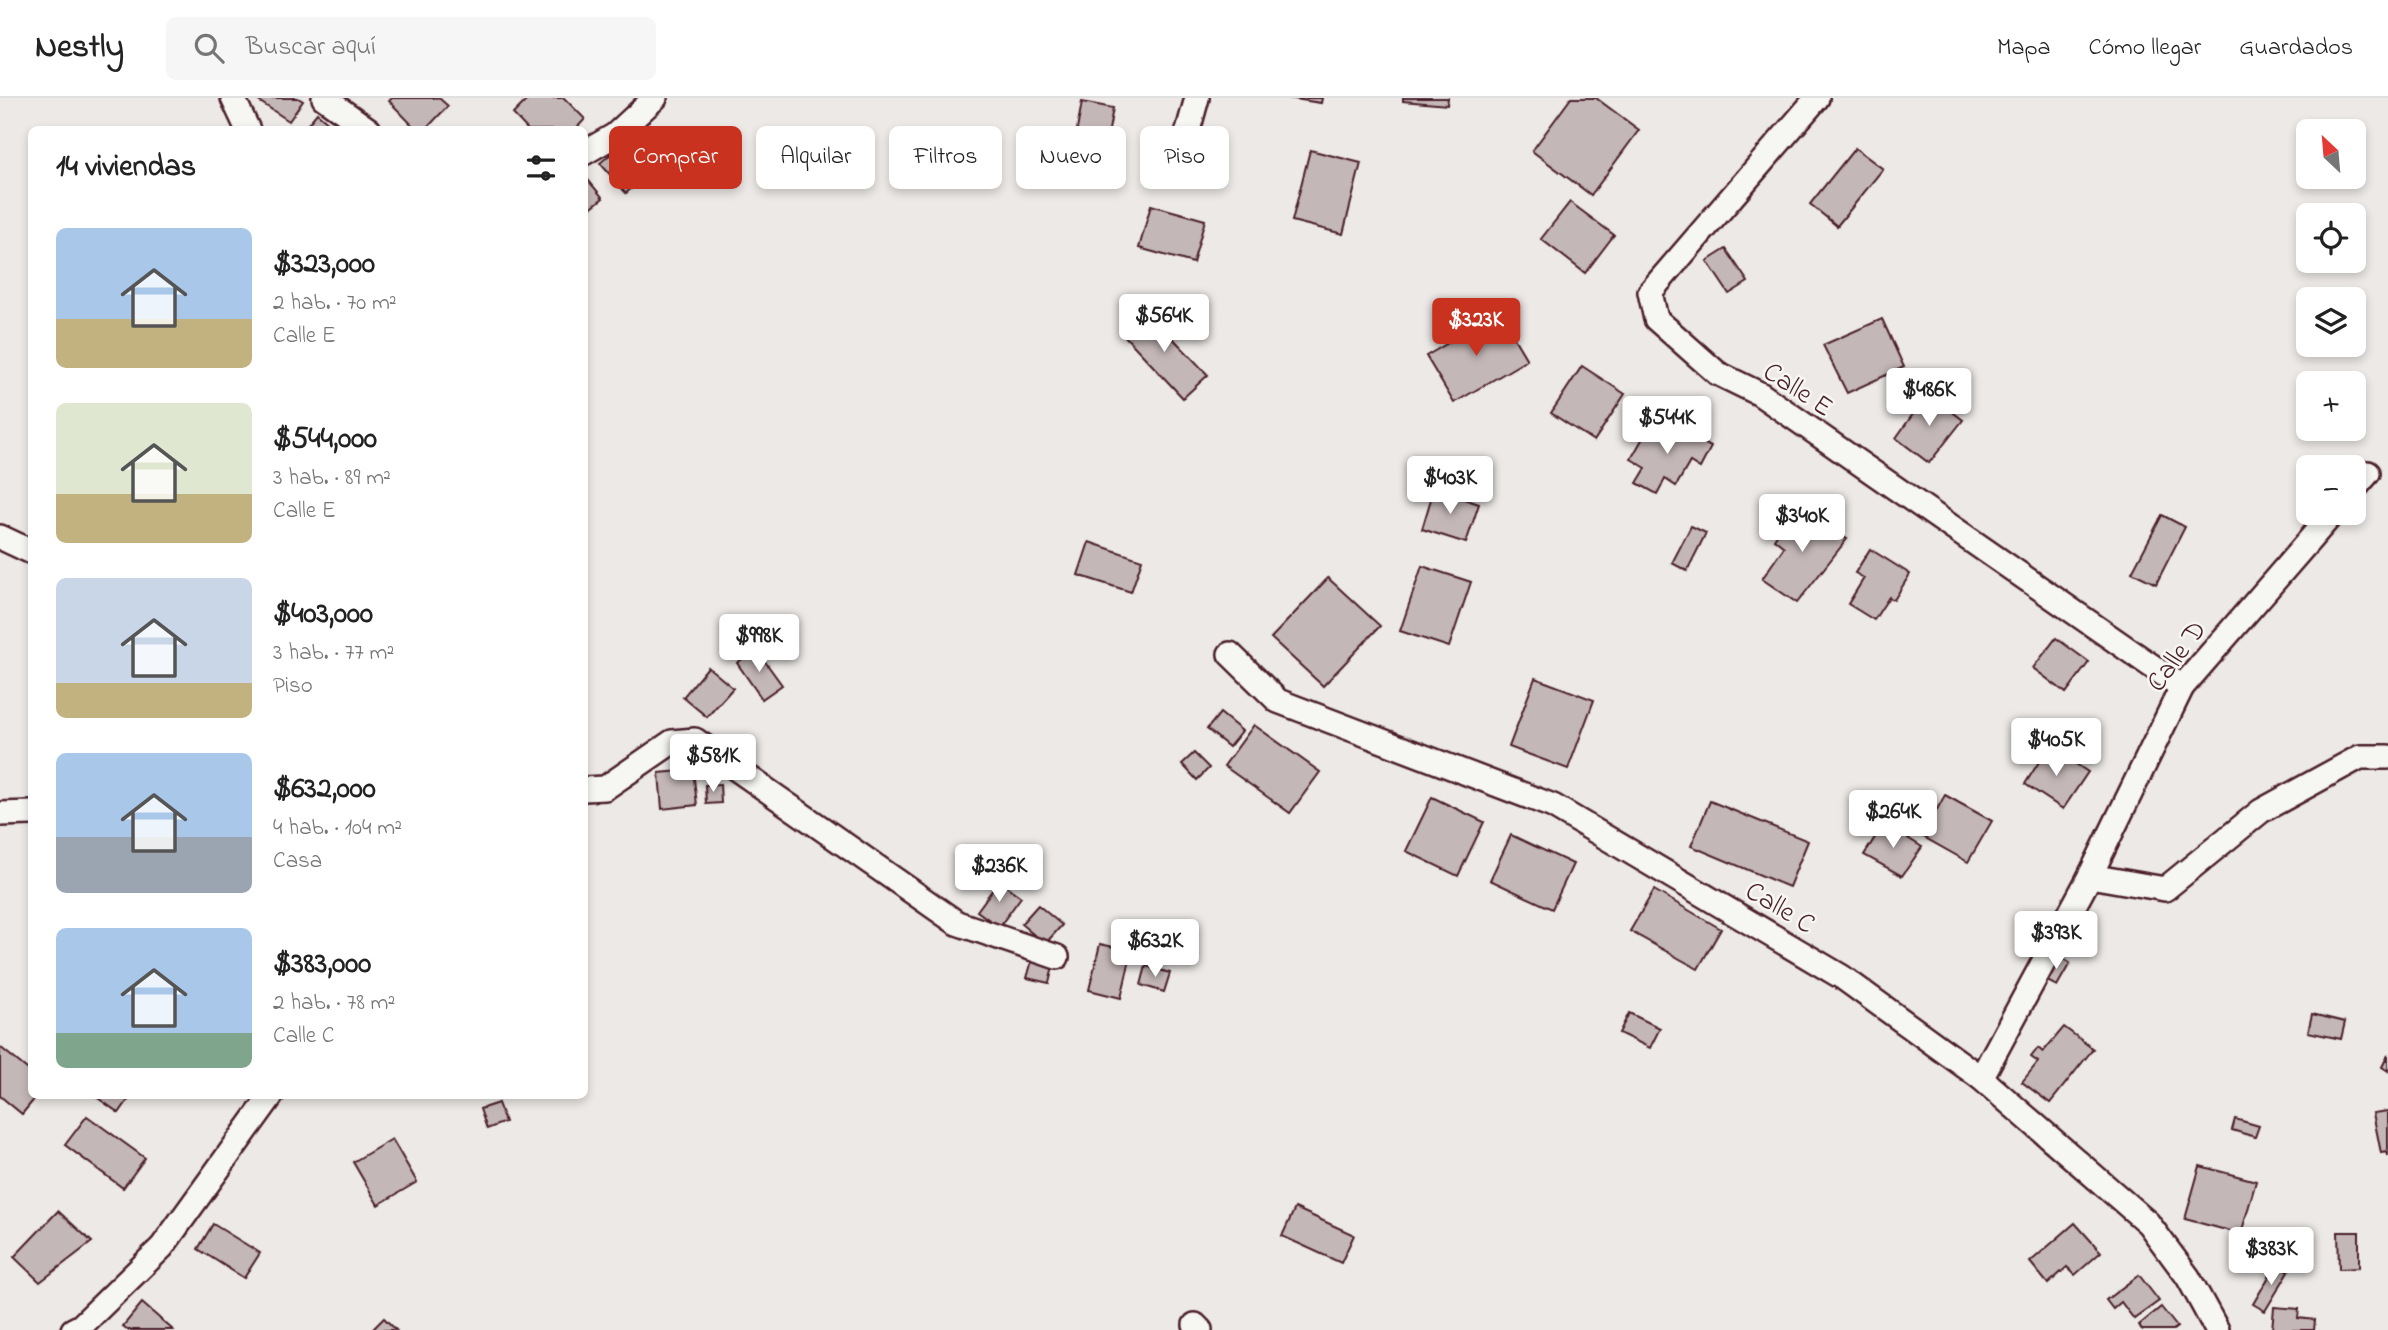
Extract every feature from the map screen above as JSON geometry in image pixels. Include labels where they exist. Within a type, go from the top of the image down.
[{"type":"street","points":[[233,98],[246,126]]},
{"type":"street","points":[[324,98],[363,126]]},
{"type":"street","points":[[588,151],[615,135],[655,98]]},
{"type":"street","points":[[1189,126],[1197,98]]},
{"type":"street","name":"Calle E","points":[[1817,98],[1650,292],[1656,319],[1717,373],[1760,394],[2182,687]]},
{"type":"street","name":"Calle D","points":[[1981,1079],[2090,876],[2182,687],[2323,525]]},
{"type":"street","points":[[0,537],[28,550]]},
{"type":"street","name":"Calle C","points":[[1230,653],[1278,701],[1553,806],[1842,977],[1981,1079],[2148,1223],[2188,1277],[2217,1330]]},
{"type":"street","points":[[588,789],[605,788],[672,742],[695,740],[957,923],[1057,957]]},
{"type":"street","points":[[2090,876],[2165,889],[2262,811],[2360,757],[2388,757]]},
{"type":"street","points":[[0,814],[28,813]]},
{"type":"street","points":[[81,1329],[162,1247],[269,1099]]},
{"type":"building","points":[[254,98],[298,98],[303,101],[289,121]]},
{"type":"building","points":[[392,98],[439,98],[448,106],[429,126],[413,126],[389,101]]},
{"type":"building","points":[[529,98],[564,98],[585,119],[579,126],[524,126],[513,114]]},
{"type":"building","points":[[1288,98],[1322,98],[1321,103]]},
{"type":"building","points":[[1403,98],[1448,98],[1447,105],[1403,101]]},
{"type":"building","points":[[1571,98],[1596,98],[1639,130],[1591,195],[1532,151]]},
{"type":"building","points":[[1082,102],[1113,108],[1110,126],[1078,126]]},
{"type":"building","points":[[317,113],[332,126],[306,126]]},
{"type":"building","points":[[1855,148],[1883,169],[1837,226],[1810,204]]},
{"type":"building","points":[[1310,150],[1361,163],[1343,234],[1292,221]]},
{"type":"building","points":[[609,156],[609,173],[600,163]]},
{"type":"building","points":[[588,180],[603,198],[588,210]]},
{"type":"building","points":[[1570,202],[1614,235],[1585,273],[1541,239]]},
{"type":"building","points":[[1151,205],[1205,220],[1193,263],[1139,248]]},
{"type":"building","points":[[1726,249],[1748,282],[1729,294],[1707,261]]},
{"type":"building","points":[[1145,309],[1208,375],[1183,398],[1121,332]]},
{"type":"building","points":[[1499,313],[1527,360],[1454,403],[1426,356]]},
{"type":"building","points":[[1882,319],[1904,367],[1847,393],[1823,345]]},
{"type":"building","points":[[1582,366],[1625,394],[1594,441],[1551,413]]},
{"type":"building","points":[[1928,393],[1963,420],[1929,463],[1896,438]]},
{"type":"building","points":[[1652,422],[1671,433],[1674,427],[1711,447],[1700,468],[1690,462],[1676,486],[1665,479],[1657,494],[1637,483],[1646,468],[1631,459]]},
{"type":"building","points":[[1434,489],[1479,504],[1466,543],[1422,529]]},
{"type":"building","points":[[1797,505],[1847,539],[1797,603],[1762,579],[1784,547],[1774,539]]},
{"type":"building","points":[[2162,515],[2185,527],[2156,584],[2132,572]]},
{"type":"building","points":[[1691,526],[1706,533],[1687,571],[1672,563]]},
{"type":"building","points":[[1089,542],[1142,560],[1131,592],[1078,575]]},
{"type":"building","points":[[1870,549],[1910,574],[1894,600],[1889,597],[1874,620],[1848,604],[1864,578],[1855,573]]},
{"type":"building","points":[[1422,566],[1471,582],[1449,647],[1400,631]]},
{"type":"building","points":[[1328,578],[1380,626],[1323,686],[1271,638]]},
{"type":"building","points":[[2056,638],[2089,662],[2066,693],[2033,668]]},
{"type":"building","points":[[756,649],[782,685],[762,699],[737,663]]},
{"type":"building","points":[[708,667],[733,688],[707,717],[683,697]]},
{"type":"building","points":[[1535,678],[1594,700],[1568,769],[1509,747]]},
{"type":"building","points":[[1220,713],[1242,731],[1229,747],[1207,729]]},
{"type":"building","points":[[1254,725],[1320,772],[1290,813],[1224,766]]},
{"type":"building","points":[[2049,746],[2088,772],[2063,809],[2025,784]]},
{"type":"building","points":[[1194,753],[1209,768],[1197,780],[1182,764]]},
{"type":"building","points":[[693,770],[697,805],[662,809],[659,773]]},
{"type":"building","points":[[720,784],[721,803],[706,804],[705,785]]},
{"type":"building","points":[[1945,795],[1992,821],[1968,862],[1922,836]]},
{"type":"building","points":[[1432,797],[1484,822],[1458,876],[1406,851]]},
{"type":"building","points":[[1710,801],[1808,841],[1789,887],[1691,846]]},
{"type":"building","points":[[1884,823],[1922,847],[1902,876],[1864,855]]},
{"type":"building","points":[[1511,835],[1573,864],[1552,909],[1490,880]]},
{"type":"building","points":[[999,881],[1021,897],[999,927],[977,911]]},
{"type":"building","points":[[1654,890],[1721,929],[1698,969],[1630,931]]},
{"type":"building","points":[[1038,905],[1062,925],[1045,944],[1021,924]]},
{"type":"building","points":[[1100,944],[1132,951],[1121,998],[1089,990]]},
{"type":"building","points":[[2056,955],[2070,963],[2057,986],[2043,979]]},
{"type":"building","points":[[1033,957],[1054,963],[1049,983],[1027,978]]},
{"type":"building","points":[[1146,966],[1170,973],[1164,992],[1141,985]]},
{"type":"building","points":[[1629,1013],[1660,1028],[1650,1048],[1619,1033]]},
{"type":"building","points":[[2312,1014],[2345,1022],[2341,1039],[2308,1032]]},
{"type":"building","points":[[2064,1027],[2093,1049],[2050,1103],[2022,1082],[2038,1062],[2031,1057],[2038,1048],[2043,1052]]},
{"type":"building","points":[[0,1047],[28,1070],[28,1099],[34,1099],[22,1114],[0,1096]]},
{"type":"building","points":[[2388,1055],[2388,1071],[2382,1067]]},
{"type":"building","points":[[99,1099],[129,1099],[119,1113]]},
{"type":"building","points":[[498,1103],[505,1122],[487,1129],[480,1109]]},
{"type":"building","points":[[2388,1111],[2388,1156],[2387,1152],[2381,1153],[2373,1113]]},
{"type":"building","points":[[87,1116],[145,1158],[123,1188],[65,1145]]},
{"type":"building","points":[[2235,1119],[2259,1126],[2255,1137],[2232,1130]]},
{"type":"building","points":[[392,1139],[417,1182],[378,1205],[353,1162]]},
{"type":"building","points":[[2200,1166],[2256,1181],[2241,1234],[2185,1219]]},
{"type":"building","points":[[1295,1208],[1354,1235],[1341,1263],[1282,1236]]},
{"type":"building","points":[[58,1211],[92,1242],[40,1282],[14,1257]]},
{"type":"building","points":[[2075,1223],[2101,1252],[2075,1275],[2067,1267],[2048,1284],[2030,1262]]},
{"type":"building","points":[[213,1224],[260,1253],[244,1278],[198,1249]]},
{"type":"building","points":[[2338,1232],[2359,1232],[2359,1268],[2339,1269]]},
{"type":"building","points":[[2277,1263],[2289,1271],[2265,1311],[2253,1304]]},
{"type":"building","points":[[2139,1275],[2159,1301],[2134,1319],[2121,1302],[2113,1309],[2106,1300]]},
{"type":"building","points":[[142,1303],[173,1330],[128,1330],[123,1326]]},
{"type":"building","points":[[2161,1307],[2177,1327],[2173,1330],[2142,1330],[2139,1325]]},
{"type":"building","points":[[2274,1307],[2299,1309],[2298,1318],[2315,1320],[2314,1330],[2272,1330]]},
{"type":"building","points":[[384,1318],[396,1330],[372,1330]]}]
